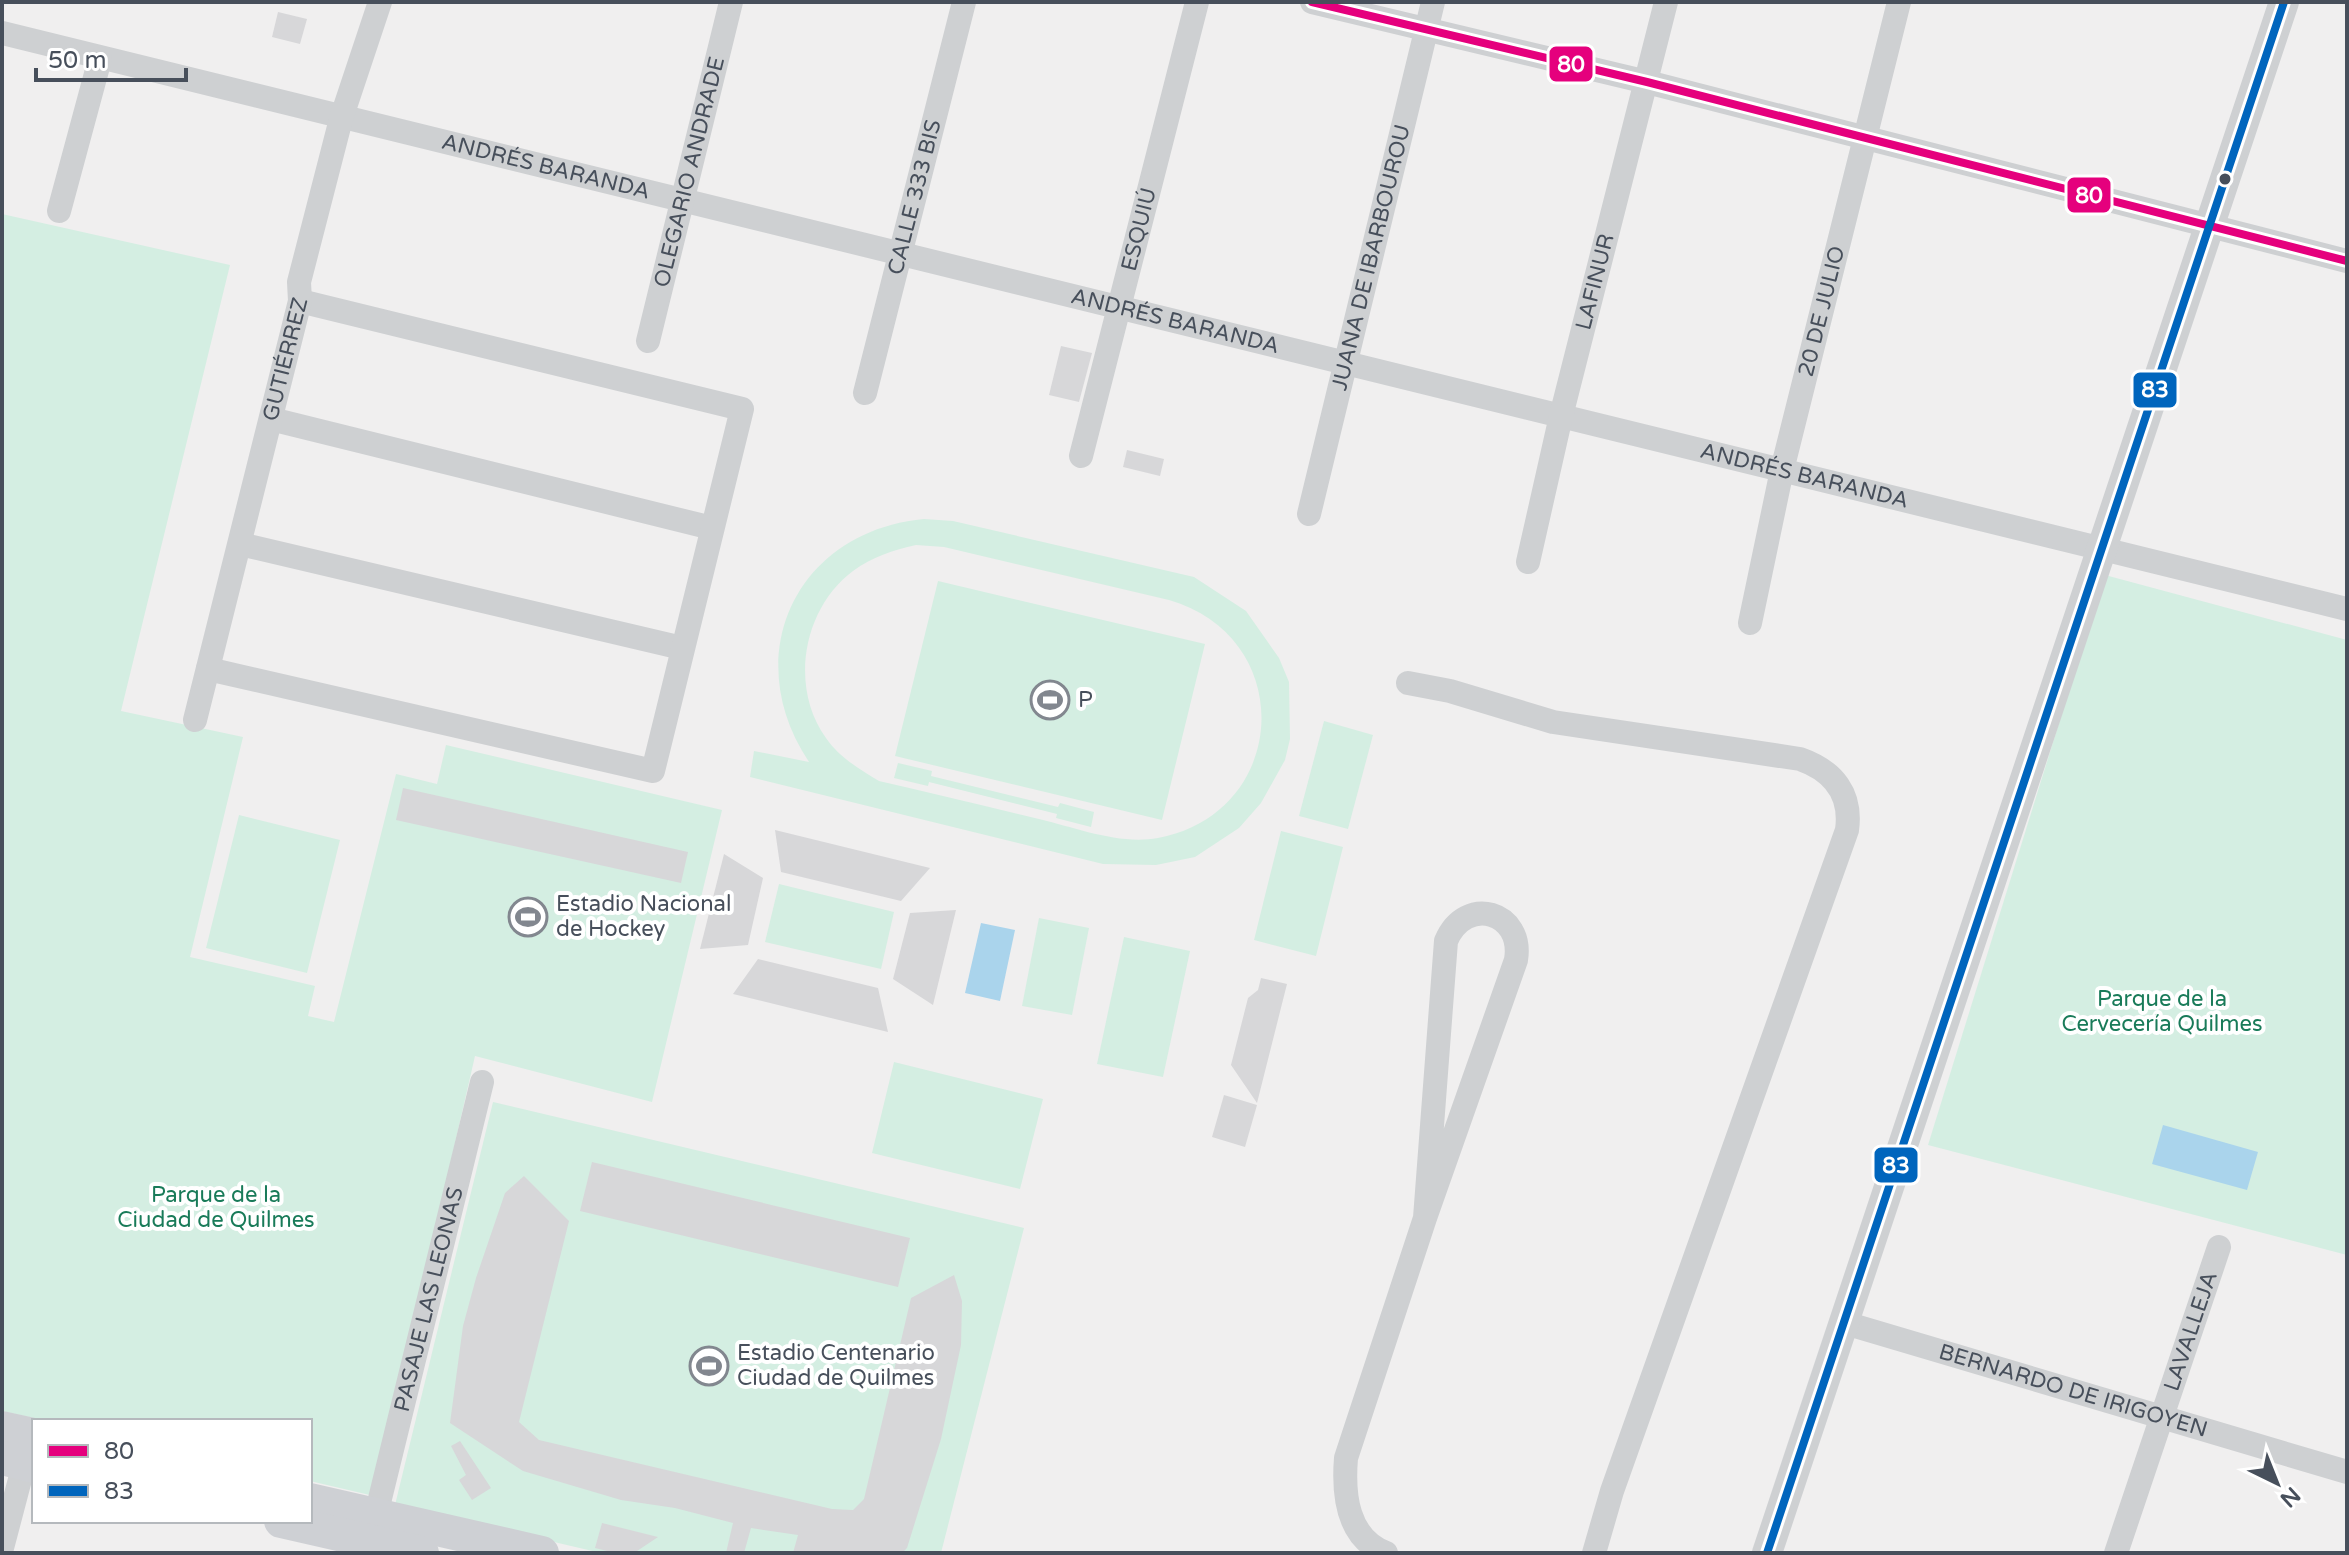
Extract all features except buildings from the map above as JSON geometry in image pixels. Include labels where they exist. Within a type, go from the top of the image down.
[{"type":"main road","points":[[312,1501],[397,1537]]},
{"type":"main road","points":[[296,1523],[542,1553]]},
{"type":"street","name":"GUTIÉRREZ","points":[[195,720],[300,301],[299,282],[341,119],[380,2]]},
{"type":"street","name":"OLEGARIO ANDRADE","points":[[648,341],[731,2]]},
{"type":"street","name":"CALLE 333 BIS","points":[[865,393],[964,2]]},
{"type":"street","name":"ESQUIÚ","points":[[1081,456],[1197,2]]},
{"type":"street","points":[[1312,2],[1647,82],[2347,261]]},
{"type":"street","name":"JUANA DE IBARBOUROU","points":[[1309,514],[1433,2]]},
{"type":"street","name":"LAFINUR","points":[[1528,562],[1561,416],[1666,2]]},
{"type":"street","name":"20 DE JULIO","points":[[1750,623],[1782,470],[1899,2]]},
{"type":"street","points":[[1767,1553],[2284,2]]},
{"type":"street","name":"ANDRÉS BARANDA","points":[[2,33],[341,119],[1118,306],[2347,609]]},
{"type":"street","points":[[59,211],[100,59]]},
{"type":"street","points":[[208,669],[653,771],[742,409],[300,301]]},
{"type":"street","points":[[271,419],[712,528]]},
{"type":"street","points":[[240,544],[682,648]]},
{"type":"street","points":[[1408,683],[1450,691],[1553,722],[1800,759],[1829,797],[1847,830],[1612,1491],[1594,1553]]},
{"type":"street","points":[[1386,1553],[1363,1538],[1351,1519],[1344,1486],[1346,1458],[1425,1218],[1516,960],[1516,940],[1511,929],[1489,914],[1474,913],[1460,920],[1446,941],[1425,1218]]},
{"type":"street","name":"PASAJE LAS LEONAS","points":[[397,1537],[482,1082]]},
{"type":"street","name":"LAVALLEJA","points":[[2116,1553],[2219,1247]]},
{"type":"street","name":"BERNARDO DE IRIGOYEN","points":[[1845,1323],[2347,1472]]},
{"type":"street","points":[[2,1548],[21,1447]]},
{"type":"green space","name":"Parque de la Ciudad de Quilmes","points":[[2,214],[230,265],[121,711],[243,737],[190,957],[315,986],[308,1016],[334,1022],[396,774],[437,784],[446,745],[722,810],[652,1102],[475,1056],[374,1496],[312,1481],[312,1419],[38,1419],[2,1411]]},
{"type":"green space","points":[[924,519],[953,521],[1194,577],[1246,611],[1279,658],[1289,682],[1290,739],[1285,760],[1261,803],[1239,828],[1195,857],[1156,865],[1103,864],[750,777],[754,751],[809,762],[788,722],[779,681],[780,642],[792,605],[813,573],[842,547],[879,529]],"holes":[[[916,545],[944,547],[1169,600],[1211,620],[1240,649],[1257,685],[1261,724],[1254,761],[1234,795],[1202,822],[1158,838],[1128,839],[879,781],[843,757],[831,745],[814,718],[808,696],[805,673],[807,649],[822,606],[853,571],[875,558]]]},
{"type":"green space","name":"Parque de la Cervecería Quilmes","points":[[2105,575],[2347,640],[2347,1255],[1928,1145]]},
{"type":"green space","name":"P","points":[[938,581],[1205,644],[1162,820],[895,756]]},
{"type":"green space","points":[[1324,721],[1373,735],[1348,829],[1299,816]]},
{"type":"green space","points":[[898,763],[932,771],[931,776],[1058,807],[1060,803],[1094,812],[1091,827],[1056,818],[1057,814],[929,782],[928,786],[894,778]]},
{"type":"green space","points":[[239,815],[340,840],[307,973],[206,948]]},
{"type":"green space","points":[[1281,831],[1343,847],[1316,956],[1254,940]]},
{"type":"green space","points":[[779,884],[894,912],[881,969],[765,942]]},
{"type":"green space","points":[[1039,918],[1089,928],[1072,1015],[1022,1006]]},
{"type":"green space","points":[[1124,937],[1190,951],[1163,1077],[1097,1064]]},
{"type":"green space","points":[[894,1062],[1043,1099],[1020,1189],[872,1153]]},
{"type":"green space","name":"Estadio Centenario Ciudad de Quilmes","points":[[493,1102],[1024,1228],[941,1553],[601,1553],[395,1505]]},
{"type":"water","points":[[981,923],[1015,930],[1000,1001],[965,993]]},
{"type":"water","points":[[2163,1125],[2258,1152],[2247,1190],[2152,1164]]},
{"type":"transit line","name":"80","points":[[1312,2],[1647,82],[2347,261]]},
{"type":"transit line","name":"83","points":[[1767,1553],[2284,2]]},
{"type":"place","name":"P","points":[[1050,700]]},
{"type":"place","name":"Estadio Nacional de Hockey","points":[[528,917]]},
{"type":"place","name":"Estadio Centenario Ciudad de Quilmes","points":[[709,1366]]}]
